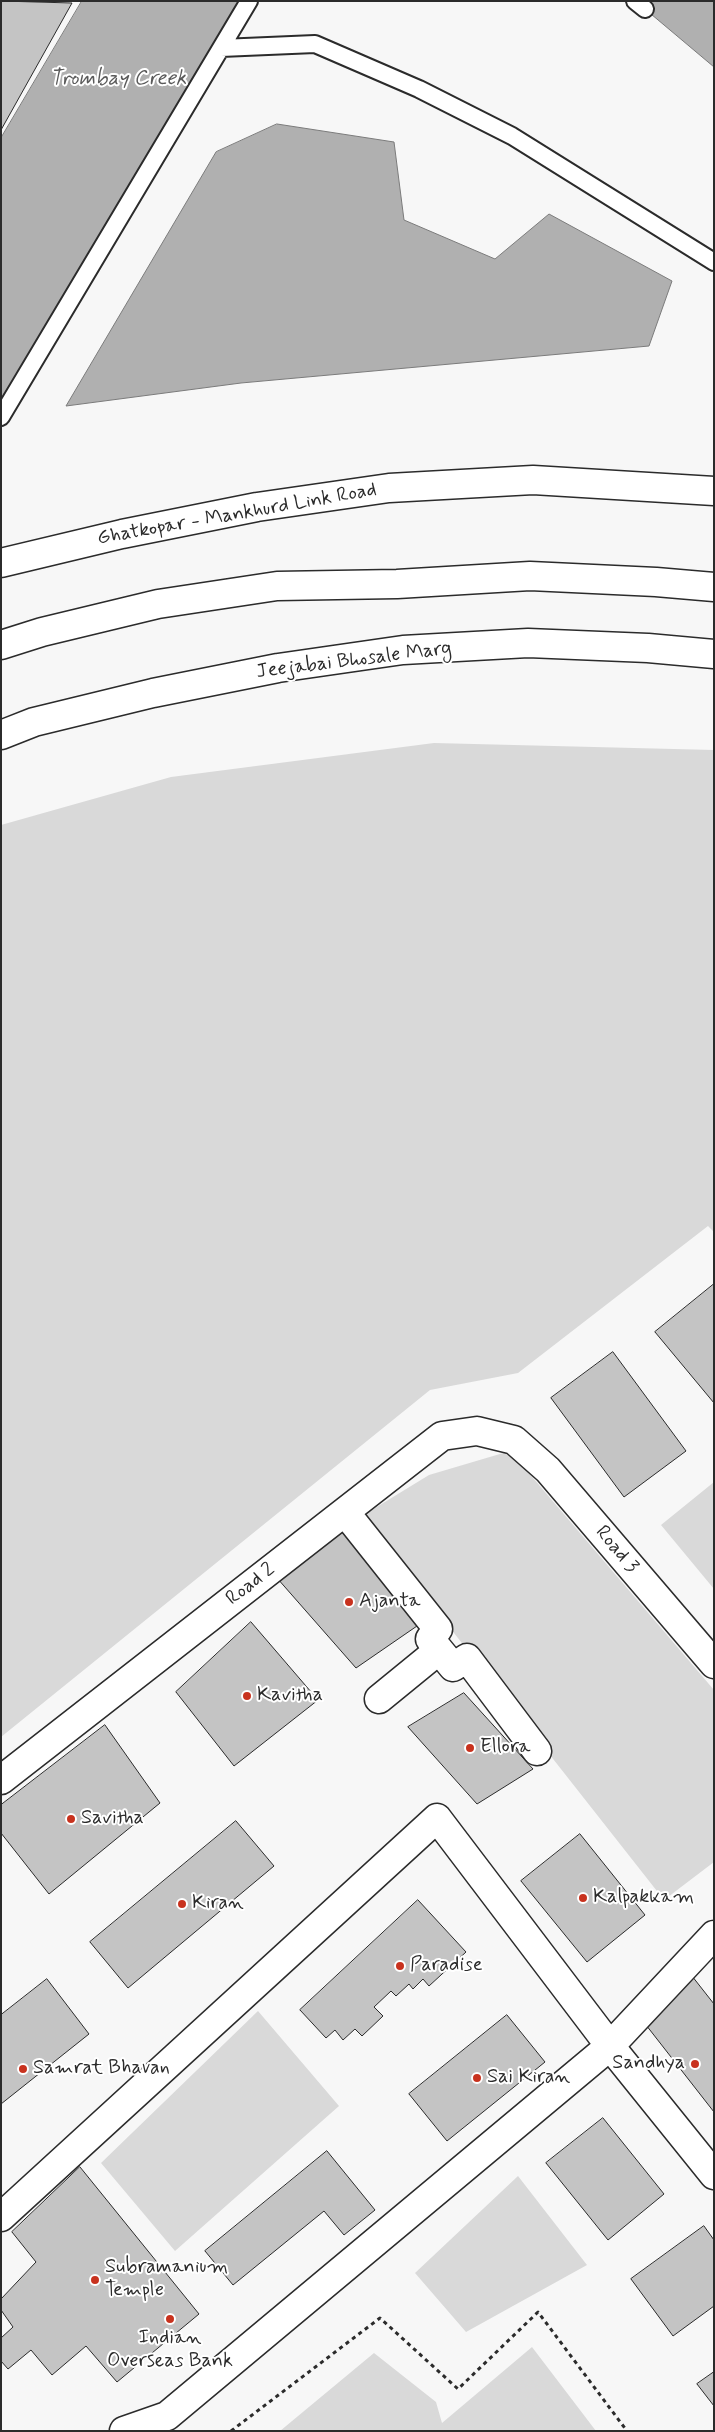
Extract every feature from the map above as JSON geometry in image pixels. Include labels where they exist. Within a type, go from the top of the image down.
[{"type":"main road","name":"Ghatkopar - Mankhurd Link Road","points":[[1,563],[122,534],[247,509],[388,488],[533,480],[714,491]]},
{"type":"main road","points":[[1,645],[42,632],[158,604],[278,586],[397,584],[530,576],[656,582],[714,588]]},
{"type":"main road","name":"Jeejabai Bhosale Marg","points":[[1,735],[34,722],[153,693],[278,668],[403,650],[528,643],[648,648],[714,654]]},
{"type":"main road","name":"Road 2","points":[[1,1780],[442,1436],[477,1431],[514,1440]]},
{"type":"main road","name":"Road 3","points":[[514,1440],[548,1470],[714,1664]]},
{"type":"main road","points":[[345,1512],[438,1629],[430,1639],[454,1667],[467,1658],[537,1751]]},
{"type":"main road","points":[[379,1699],[439,1650]]},
{"type":"main road","points":[[1,2217],[437,1818],[610,2046],[714,2175]]},
{"type":"main road","points":[[124,2431],[167,2416],[610,2046],[714,1935]]},
{"type":"lane","points":[[1,417],[249,1]]},
{"type":"lane","points":[[221,48],[316,44],[376,70],[419,89],[512,136],[714,262]]},
{"type":"path","points":[[231,2431],[380,2318],[458,2389],[538,2312],[627,2431]]},
{"type":"shaded area","points":[[434,743],[714,750],[714,1232],[708,1226],[518,1373],[430,1390],[1,1737],[1,825],[171,777]]},
{"type":"shaded area","points":[[510,1451],[714,1690],[714,1862],[664,1900],[362,1516],[429,1475]]},
{"type":"shaded area","points":[[714,1482],[714,1589],[661,1525]]},
{"type":"shaded area","points":[[258,2011],[339,2106],[175,2251],[101,2163]]},
{"type":"shaded area","points":[[518,2176],[587,2265],[466,2332],[415,2273]]},
{"type":"shaded area","points":[[532,2347],[596,2431],[280,2431],[374,2353],[436,2402],[442,2423]]},
{"type":"water","name":"Trombay Creek","points":[[82,1],[249,1],[72,293],[1,398],[1,138]]},
{"type":"water","points":[[636,1],[714,1],[714,67],[645,9]]},
{"type":"water","points":[[277,124],[394,142],[404,220],[495,259],[549,214],[672,281],[649,346],[241,383],[66,406],[216,152]]},
{"type":"building","points":[[1,1],[72,3],[1,130]]},
{"type":"building","points":[[714,1284],[714,1403],[655,1332]]},
{"type":"building","points":[[613,1352],[686,1451],[624,1497],[551,1398]]},
{"type":"building","name":"Ajanta","points":[[345,1524],[417,1626],[356,1668],[277,1578]]},
{"type":"building","name":"Kavitha","points":[[251,1622],[318,1700],[234,1766],[176,1692]]},
{"type":"building","name":"Ellora","points":[[464,1693],[533,1769],[477,1804],[408,1727]]},
{"type":"building","name":"Savitha","points":[[105,1725],[160,1803],[49,1894],[1,1833],[1,1805]]},
{"type":"building","name":"Kiran","points":[[236,1821],[274,1866],[128,1988],[90,1942]]},
{"type":"building","name":"Kalpakkam","points":[[580,1834],[645,1915],[587,1962],[521,1881]]},
{"type":"building","name":"Paradise","points":[[418,1900],[466,1952],[429,1986],[423,1979],[413,1989],[409,1984],[396,1996],[391,1991],[374,2007],[383,2016],[362,2036],[355,2029],[343,2040],[335,2030],[326,2038],[300,2010]]},
{"type":"building","name":"Sandhya","points":[[692,1976],[714,2004],[714,2112],[639,2016]]},
{"type":"building","name":"Samrat Bhavan","points":[[47,1979],[89,2034],[1,2104],[1,2015]]},
{"type":"building","name":"Sai Kiran","points":[[507,2015],[545,2062],[447,2141],[409,2094]]},
{"type":"building","points":[[603,2118],[664,2194],[608,2240],[546,2163]]},
{"type":"building","points":[[327,2151],[375,2210],[344,2235],[324,2211],[233,2285],[205,2251]]},
{"type":"building","name":"Subramanium Temple","points":[[80,2167],[199,2314],[117,2382],[86,2346],[52,2375],[31,2350],[8,2369],[1,2361],[1,2338],[13,2327],[1,2310],[1,2299],[36,2262],[12,2232]]},
{"type":"building","points":[[704,2226],[714,2240],[714,2306],[673,2336],[631,2279]]},
{"type":"building","points":[[714,2372],[714,2406],[697,2384]]},
{"type":"place","name":"Ajanta","points":[[349,1602]]},
{"type":"place","name":"Kavitha","points":[[247,1696]]},
{"type":"place","name":"Ellora","points":[[470,1748]]},
{"type":"place","name":"Savitha","points":[[71,1819]]},
{"type":"place","name":"Kalpakkam","points":[[583,1898]]},
{"type":"place","name":"Kiran","points":[[182,1904]]},
{"type":"place","name":"Paradise","points":[[400,1966]]},
{"type":"place","name":"Sandhya","points":[[695,2064]]},
{"type":"place","name":"Samrat Bhavan","points":[[23,2069]]},
{"type":"place","name":"Sai Kiran","points":[[477,2078]]},
{"type":"place","name":"Subramanium Temple","points":[[95,2280]]},
{"type":"place","name":"Indian Overseas Bank","points":[[170,2319]]}]
